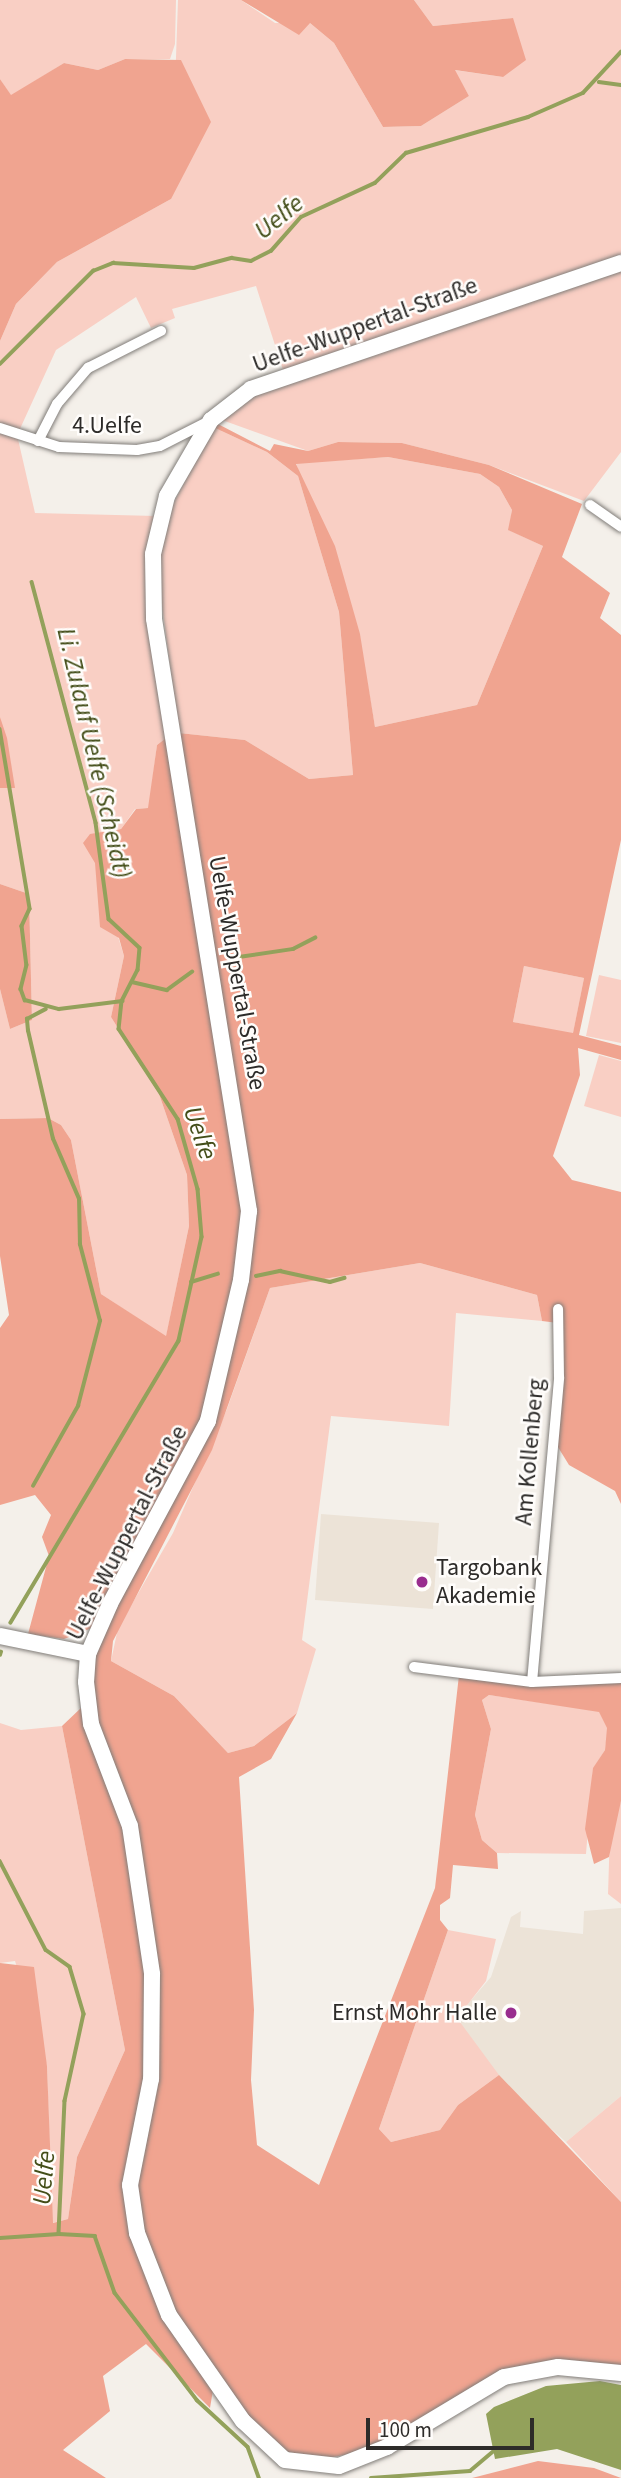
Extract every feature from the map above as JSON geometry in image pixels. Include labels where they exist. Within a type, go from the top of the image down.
[{"type":"main road","name":"Uelfe-Wuppertal-Straße","points":[[621,263],[285,374],[244,393],[211,419],[160,516],[152,595],[243,1150],[247,1239],[199,1447],[88,1654],[87,1706],[130,1826],[153,1987],[153,2064],[133,2163],[132,2209],[159,2296],[225,2397],[276,2455],[326,2467],[387,2448],[504,2377],[558,2367],[621,2374]]},
{"type":"main road","points":[[0,1636],[88,1654]]},
{"type":"street","name":"4.Uelfe","points":[[38,441],[57,404],[88,368],[161,331]]},
{"type":"street","name":"4.Uelfe","points":[[0,428],[38,441],[147,449],[211,419]]},
{"type":"street","points":[[590,505],[621,527]]},
{"type":"street","name":"Am Kollenberg","points":[[532,1682],[559,1377],[558,1309]]},
{"type":"street","points":[[414,1667],[532,1682],[621,1678]]},
{"type":"shaded area","points":[[0,0],[176,0],[175,44],[170,59],[125,59],[98,70],[64,63],[11,96],[0,79]]},
{"type":"shaded area","points":[[178,0],[241,0],[275,23],[310,23],[334,43],[383,127],[421,126],[469,96],[454,70],[503,77],[513,18],[433,26],[414,0],[621,0],[621,258],[283,370],[256,286],[172,309],[175,318],[151,328],[136,297],[56,350],[19,431],[0,425],[0,341],[16,304],[57,262],[171,199]]},
{"type":"shaded area","points":[[241,0],[414,0],[433,26],[513,18],[526,60],[503,77],[455,70],[469,96],[421,126],[383,127],[334,43],[310,23],[299,35]]},
{"type":"shaded area","points":[[125,59],[181,60],[211,122],[171,199],[57,262],[16,304],[0,341],[0,79],[11,95],[64,63],[98,70]]},
{"type":"shaded area","points":[[621,267],[621,452],[584,501],[489,465],[402,443],[338,442],[308,451],[222,420],[251,397]]},
{"type":"shaded area","points":[[216,423],[270,451],[274,444],[308,451],[338,442],[402,443],[489,465],[582,504],[562,557],[610,593],[600,618],[621,635],[621,840],[579,1035],[621,1046],[621,1060],[578,1048],[580,1075],[553,1156],[572,1180],[621,1192],[621,1504],[615,1491],[569,1465],[553,1439],[558,1323],[542,1321],[537,1295],[420,1263],[270,1288],[212,1450],[113,1641],[111,1661],[174,1696],[228,1753],[254,1746],[297,1713],[271,1759],[239,1777],[254,2010],[251,2080],[257,2145],[319,2185],[435,1888],[459,1675],[621,1680],[621,1801],[609,1857],[594,1864],[585,1829],[593,1768],[605,1750],[607,1728],[599,1712],[489,1695],[482,1700],[491,1729],[475,1815],[482,1840],[497,1853],[498,1869],[453,1865],[450,1898],[440,1905],[440,1920],[448,1930],[379,2129],[391,2142],[440,2130],[458,2105],[499,2075],[621,2202],[621,2368],[583,2361],[532,2365],[371,2450],[306,2462],[272,2445],[216,2377],[159,2284],[135,2196],[153,1937],[90,1686],[97,1645],[212,1424],[249,1235],[179,733],[245,740],[309,779],[353,775],[339,612],[298,476],[267,452],[213,427]],"holes":[[[388,457],[480,474],[499,487],[512,510],[508,530],[543,546],[477,705],[375,727],[360,634],[335,546],[296,464]],[[524,966],[584,978],[573,1033],[513,1022]]]},
{"type":"shaded area","points":[[213,427],[267,452],[298,476],[339,612],[353,775],[309,779],[245,740],[179,733],[158,575],[166,518]]},
{"type":"shaded area","points":[[0,433],[18,439],[35,513],[156,516],[148,555],[170,735],[157,745],[149,808],[135,809],[121,829],[107,829],[91,849],[124,956],[111,1017],[159,1094],[187,1175],[189,1226],[166,1337],[101,1294],[71,1140],[61,1125],[48,1118],[0,1119],[0,989],[10,1029],[32,1020],[29,894],[0,884],[0,788],[14,788],[0,717]]},
{"type":"shaded area","points":[[388,457],[480,474],[499,487],[512,510],[509,530],[543,546],[477,705],[375,727],[367,681],[296,463]]},
{"type":"shaded area","points":[[0,717],[7,738],[15,788],[0,788]]},
{"type":"shaded area","points":[[170,735],[242,1164],[241,1264],[205,1415],[92,1628],[64,1639],[28,1634],[49,1556],[42,1537],[51,1515],[35,1495],[0,1505],[0,1328],[9,1315],[0,1256],[0,1119],[48,1118],[61,1125],[71,1140],[101,1294],[166,1336],[189,1226],[187,1175],[159,1094],[111,1017],[124,956],[119,938],[100,927],[95,863],[83,843],[90,834],[121,829],[136,809],[148,808],[157,745]]},
{"type":"shaded area","points":[[0,884],[29,894],[32,1020],[10,1029],[0,989]]},
{"type":"shaded area","points":[[524,966],[584,978],[573,1034],[513,1022]]},
{"type":"shaded area","points":[[599,975],[621,980],[621,1043],[586,1036]]},
{"type":"shaded area","points":[[599,1055],[621,1061],[621,1117],[584,1106]]},
{"type":"shaded area","points":[[420,1263],[537,1295],[542,1321],[456,1313],[449,1426],[331,1416],[302,1640],[316,1649],[297,1713],[254,1746],[228,1753],[174,1696],[111,1661],[118,1628],[173,1533],[227,1409],[270,1288]]},
{"type":"shaded area","points":[[321,1514],[439,1523],[433,1609],[315,1600]]},
{"type":"shaded area","points":[[489,1695],[599,1711],[608,1728],[605,1750],[593,1769],[586,1854],[497,1853],[482,1840],[475,1815],[491,1729],[482,1700]]},
{"type":"shaded area","points":[[82,1707],[122,1817],[146,1963],[147,2069],[129,2155],[138,2254],[157,2301],[213,2390],[210,2408],[146,2344],[103,2376],[110,2411],[63,2450],[106,2478],[0,2478],[0,1963],[34,1967],[47,2066],[53,2223],[68,2219],[77,2157],[125,2050],[62,1726]]},
{"type":"shaded area","points":[[0,1723],[21,1730],[62,1726],[125,2050],[77,2157],[68,2219],[52,2223],[47,2066],[15,1961],[0,1963]]},
{"type":"shaded area","points":[[621,1801],[621,1904],[608,1894],[610,1831]]},
{"type":"shaded area","points":[[621,1908],[621,2096],[566,2142],[507,2089],[461,2025],[460,2013],[491,1977],[511,1917],[521,1911],[520,1927],[583,1934],[584,1911]]},
{"type":"shaded area","points":[[448,1930],[496,1939],[486,1981],[457,2018],[499,2075],[458,2105],[440,2130],[391,2142],[379,2129]]},
{"type":"shaded area","points":[[621,2096],[621,2202],[566,2142]]},
{"type":"shaded area","points":[[600,2381],[621,2385],[621,2470],[557,2449],[495,2459],[486,2414],[494,2407],[546,2386]]},
{"type":"shaded area","points":[[538,2461],[594,2468],[621,2478],[472,2478]]},
{"type":"waterway","name":"Uelfe","points":[[0,364],[93,271],[113,263],[194,268],[232,258],[251,261],[271,251],[301,217],[375,183],[406,153],[528,117],[583,93],[621,52]]},
{"type":"waterway","points":[[599,82],[621,85]]},
{"type":"waterway","name":"Li. Zulauf Uelfe (Scheidt)","points":[[32,582],[96,823],[109,919],[140,948],[138,970],[122,1001]]},
{"type":"waterway","name":"Uelfe","points":[[0,729],[30,909],[22,926],[27,965],[21,989],[25,1000],[59,1009],[122,1001],[119,1029],[178,1119],[198,1189],[202,1237],[179,1341],[11,1623]]},
{"type":"waterway","points":[[232,958],[293,949],[315,938]]},
{"type":"waterway","points":[[132,982],[167,990],[192,972]]},
{"type":"waterway","points":[[33,1486],[78,1406],[100,1321],[80,1245],[79,1199],[53,1139],[28,1031],[27,1019],[46,1009]]},
{"type":"waterway","points":[[256,1276],[280,1271],[330,1282],[344,1278]]},
{"type":"waterway","points":[[191,1282],[218,1274]]},
{"type":"waterway","name":"Uelfe","points":[[0,1861],[46,1950],[70,1967],[84,2014],[65,2101],[59,2234],[95,2236],[115,2293],[197,2400],[248,2447],[259,2478]]},
{"type":"waterway","points":[[0,2238],[59,2234]]},
{"type":"waterway","name":"Uelfe","points":[[371,2478],[470,2471],[493,2452]]},
{"type":"place","name":"Targobank Akademie","points":[[422,1582]]},
{"type":"place","name":"Ernst Mohr Halle","points":[[511,2013]]}]
